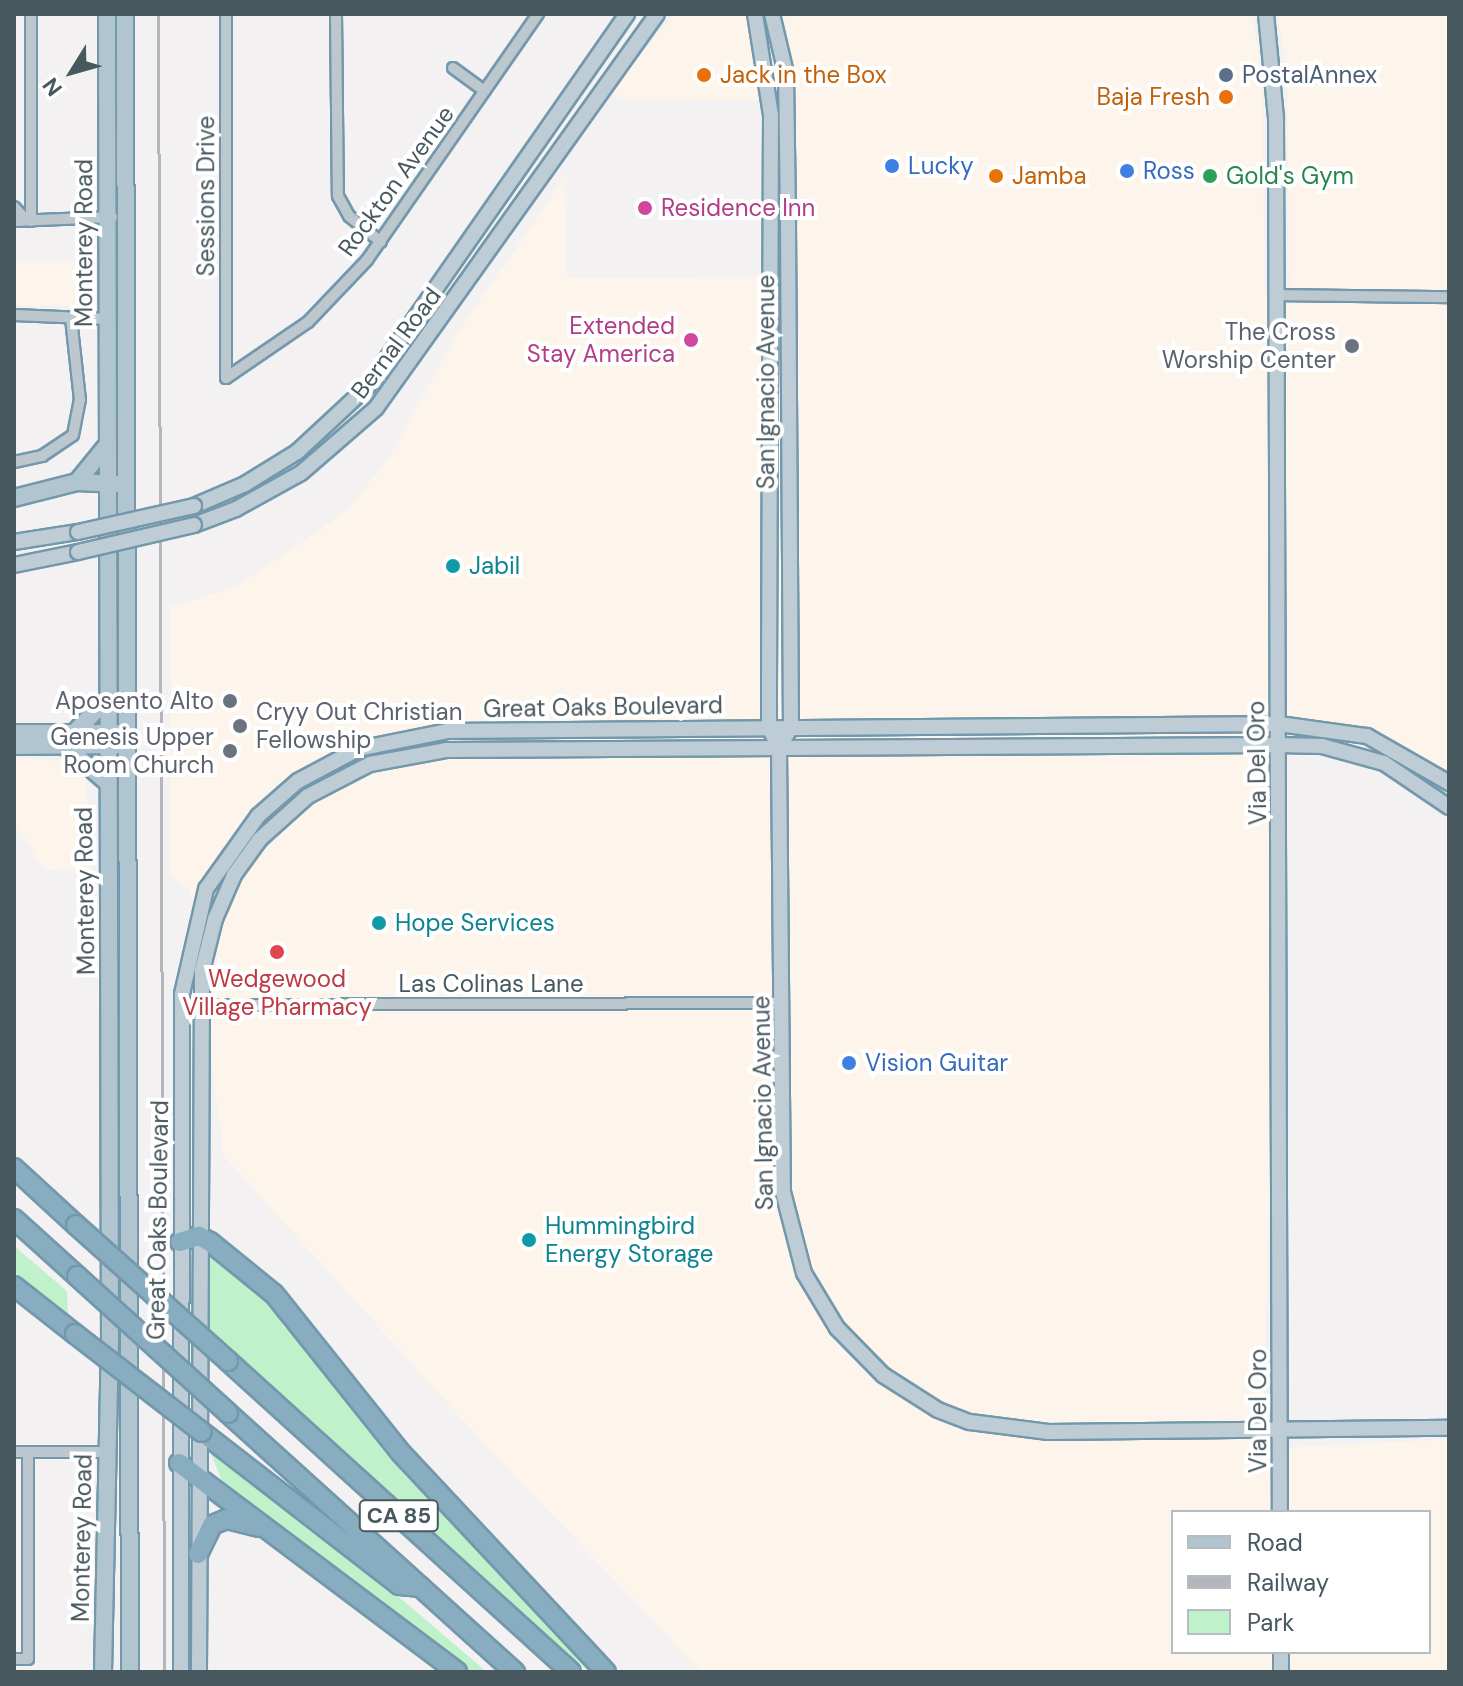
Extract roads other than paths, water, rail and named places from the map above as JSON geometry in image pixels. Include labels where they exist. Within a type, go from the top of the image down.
[{"type":"highway","points":[[14,1155],[30,1182]]},
{"type":"highway","name":"CA 85","points":[[14,1168],[571,1672]]},
{"type":"highway","name":"CA 85","points":[[14,1219],[515,1672]]},
{"type":"highway","points":[[14,1235],[34,1238]]},
{"type":"highway","points":[[180,1242],[199,1236],[253,1275],[290,1310],[401,1453],[606,1672]]},
{"type":"highway","points":[[14,1286],[399,1585],[421,1587]]},
{"type":"highway","points":[[179,1463],[201,1476],[457,1672]]},
{"type":"highway","points":[[198,1554],[206,1532],[227,1519],[251,1523],[284,1540]]},
{"type":"main road","name":"Monterey Road","points":[[103,1672],[109,1452],[107,14]]},
{"type":"main road","name":"Monterey Road","points":[[125,14],[130,1672]]},
{"type":"main road","name":"Bernal Road","points":[[14,542],[78,532],[194,506],[288,458],[367,387],[627,14]]},
{"type":"main road","name":"Bernal Road","points":[[14,565],[194,525],[236,509],[301,473],[376,408],[657,14]]},
{"type":"main road","name":"San Ignacio Avenue","points":[[755,14],[769,75],[769,727],[779,748],[783,1192],[789,1232],[819,1302],[883,1375],[938,1410],[1014,1431],[1449,1428]]},
{"type":"main road","name":"San Ignacio Avenue","points":[[772,14],[786,73],[791,727]]},
{"type":"main road","name":"Via Del Oro","points":[[1266,14],[1275,86],[1280,1510]]},
{"type":"main road","points":[[77,482],[109,443]]},
{"type":"main road","points":[[14,498],[77,482],[127,485]]},
{"type":"main road","points":[[69,740],[108,698]]},
{"type":"main road","name":"Great Oaks Boulevard","points":[[181,1672],[182,994],[206,889],[258,816],[298,781],[339,756],[405,736],[769,727],[1279,724],[1367,736],[1449,783]]},
{"type":"main road","points":[[1024,744],[1032,726]]},
{"type":"main road","points":[[779,748],[791,727]]},
{"type":"main road","points":[[550,731],[551,748]]},
{"type":"main road","points":[[14,733],[69,740],[108,783]]},
{"type":"main road","points":[[14,746],[69,740],[128,739]]},
{"type":"main road","name":"Great Oaks Boulevard","points":[[199,1672],[200,1005],[207,945],[229,886],[260,839],[308,796],[345,774],[391,757],[446,750],[1024,744],[1279,745],[1322,746],[1384,763],[1449,807]]},
{"type":"main road","points":[[188,965],[191,997],[200,1005]]},
{"type":"street","points":[[24,221],[31,14]]},
{"type":"street","name":"Sessions Drive","points":[[226,14],[226,378]]},
{"type":"street","points":[[336,14],[338,196],[349,216],[381,242]]},
{"type":"street","name":"Rockton Avenue","points":[[226,378],[308,322],[381,242],[538,14]]},
{"type":"street","points":[[453,68],[485,91]]},
{"type":"street","points":[[14,207],[24,221]]},
{"type":"street","points":[[24,221],[126,216]]},
{"type":"street","points":[[770,219],[788,224]]},
{"type":"street","points":[[1276,295],[1449,297]]},
{"type":"street","points":[[14,315],[52,314],[71,319],[108,319]]},
{"type":"street","points":[[14,462],[42,456],[73,435],[80,400],[71,319]]},
{"type":"street","name":"Las Colinas Lane","points":[[200,1005],[782,1003]]},
{"type":"street","points":[[14,1452],[109,1452]]},
{"type":"street","points":[[14,1659],[28,1659],[28,1452]]},
{"type":"railway","points":[[158,14],[164,1672]]},
{"type":"place","name":"Jack in the Box","points":[[704,75]]},
{"type":"place","name":"PostalAnnex","points":[[1226,75]]},
{"type":"place","name":"Baja Fresh","points":[[1226,97]]},
{"type":"place","name":"Lucky","points":[[892,166]]},
{"type":"place","name":"Ross","points":[[1127,171]]},
{"type":"place","name":"Jamba","points":[[996,176]]},
{"type":"place","name":"Gold's Gym","points":[[1210,176]]},
{"type":"place","name":"Residence Inn","points":[[645,208]]},
{"type":"place","name":"Extended Stay America","points":[[691,340]]},
{"type":"place","name":"The Cross Worship Center","points":[[1352,346]]},
{"type":"place","name":"Jabil","points":[[453,566]]},
{"type":"place","name":"Aposento Alto","points":[[230,701]]},
{"type":"place","name":"Cryy Out Christian Fellowship","points":[[240,726]]},
{"type":"place","name":"Genesis Upper Room Church","points":[[230,751]]},
{"type":"place","name":"Hope Services","points":[[379,923]]},
{"type":"place","name":"Wedgewood Village Pharmacy","points":[[277,952]]},
{"type":"place","name":"Vision Guitar","points":[[849,1063]]},
{"type":"place","name":"Hummingbird Energy Storage","points":[[529,1240]]}]
